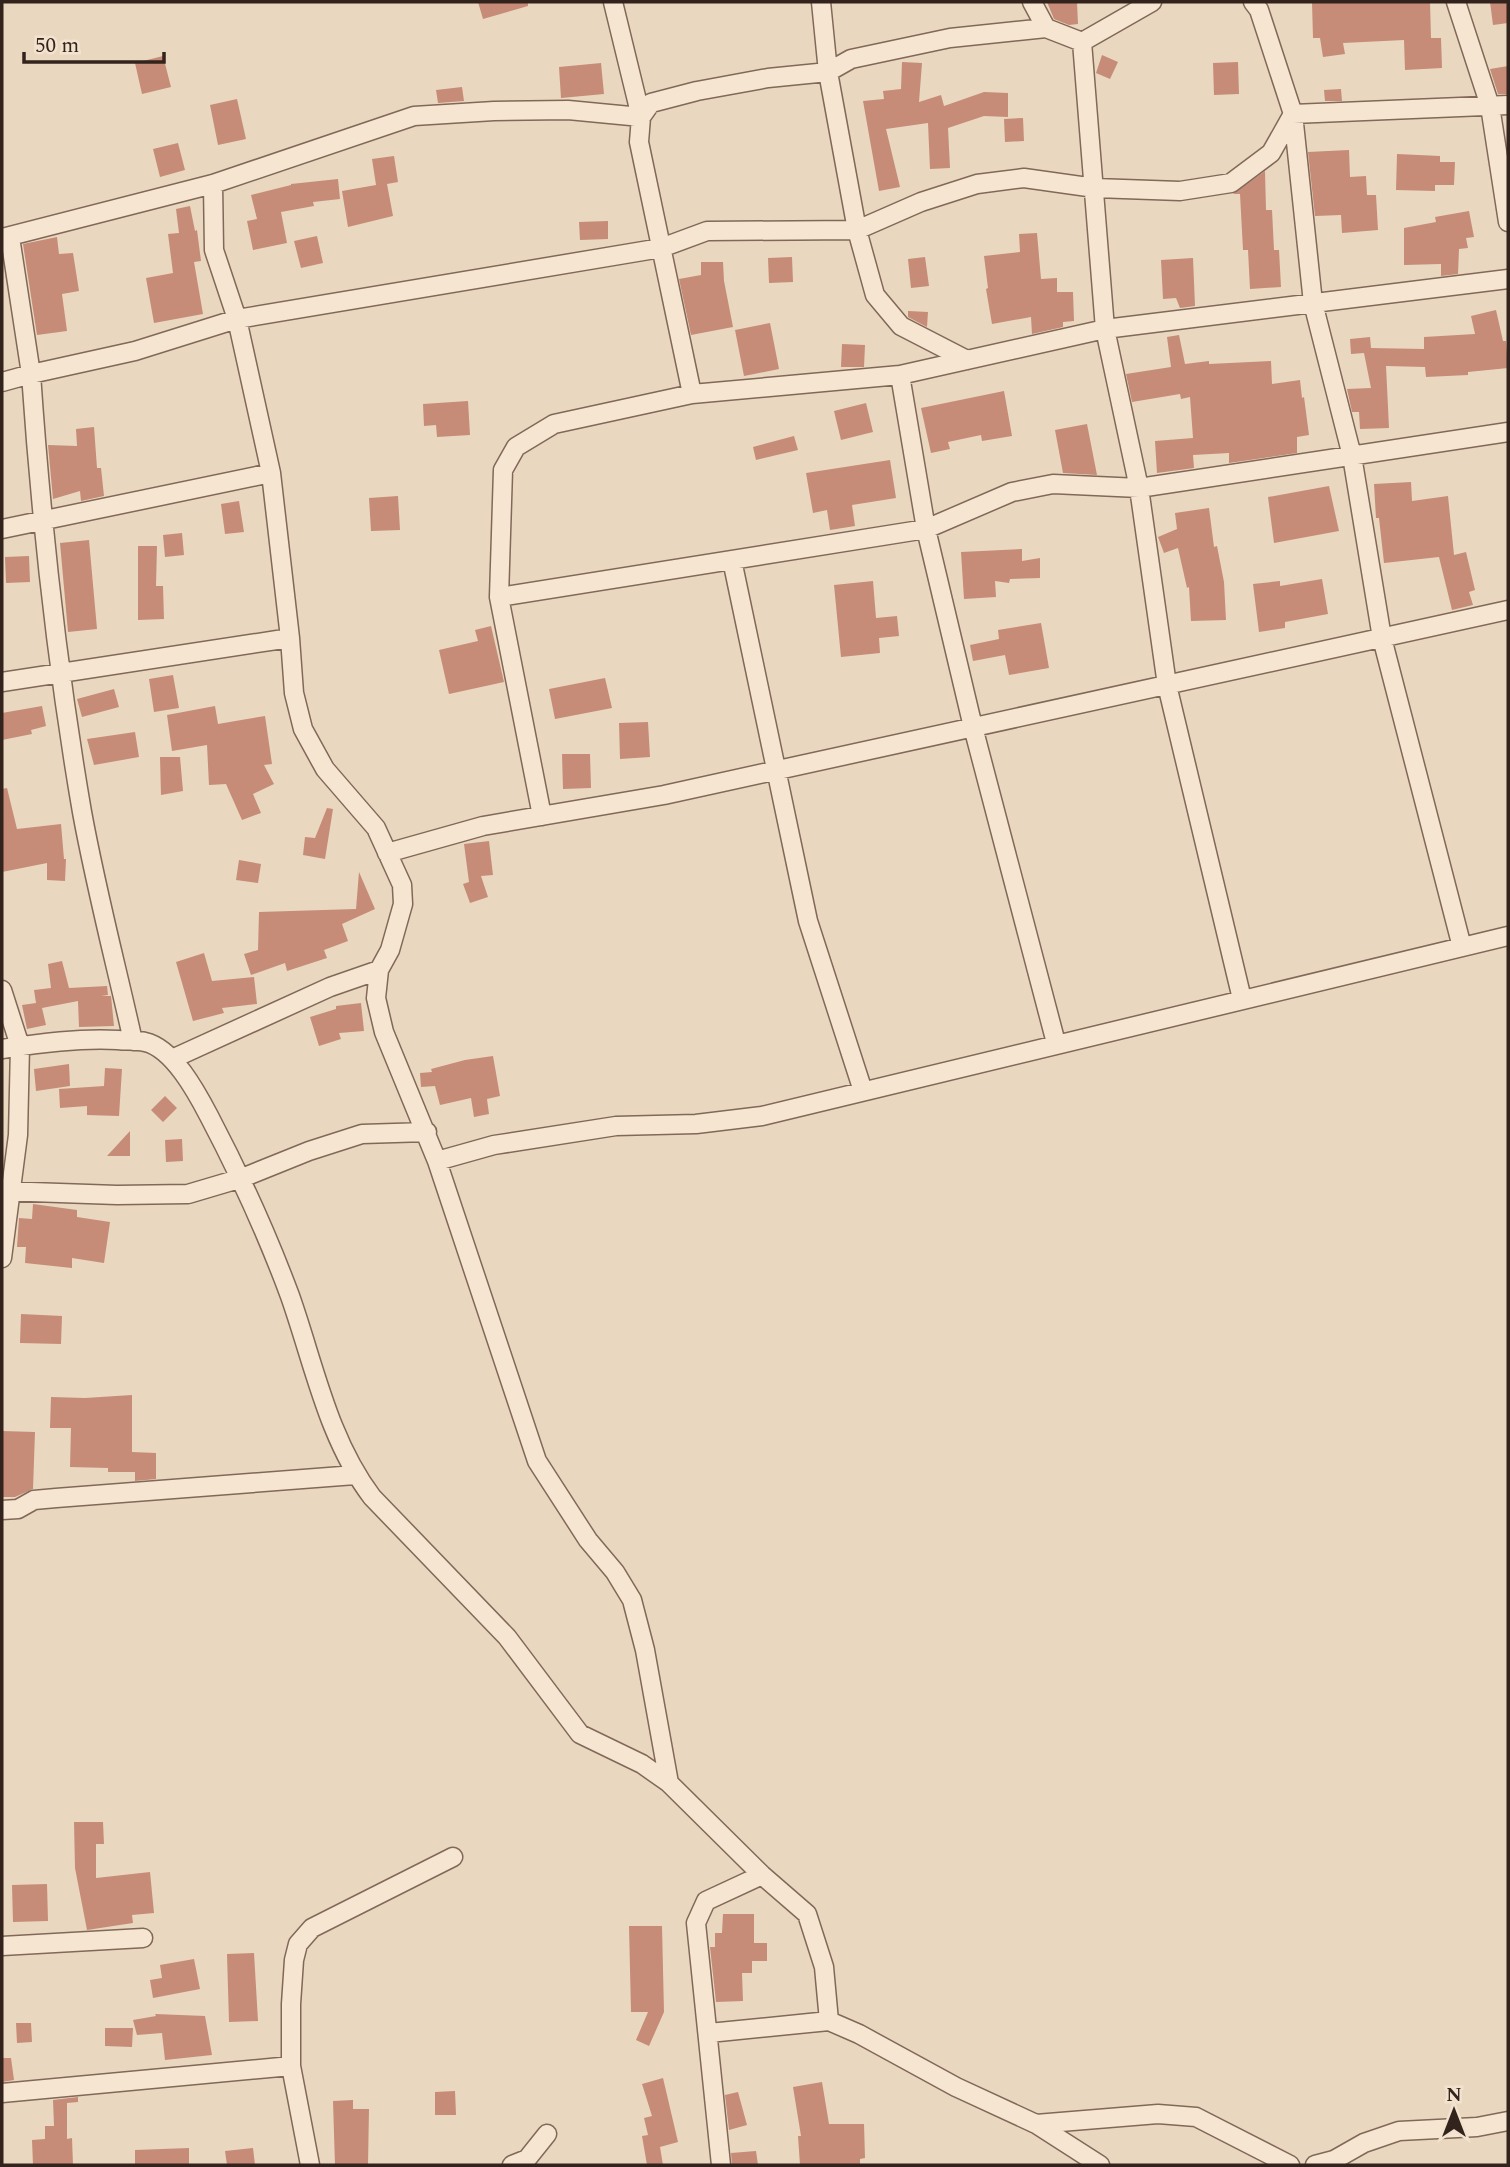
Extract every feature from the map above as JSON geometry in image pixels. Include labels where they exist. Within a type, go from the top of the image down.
[{"type":"street","points":[[613,2],[641,117],[639,142],[692,394]]},
{"type":"street","points":[[821,2],[828,72],[857,230],[875,295],[901,326],[967,360]]},
{"type":"street","points":[[1032,2],[1046,28]]},
{"type":"street","points":[[1082,43],[1152,2]]},
{"type":"street","points":[[1253,2],[1259,10],[1293,114],[1313,303],[1352,456],[1382,638],[1462,947]]},
{"type":"street","points":[[1456,2],[1499,105],[1508,222]]},
{"type":"street","points":[[641,117],[651,103],[696,90],[768,78],[828,72],[851,59],[950,38],[1046,28],[1082,43]]},
{"type":"street","points":[[1082,43],[1105,329],[1139,488],[1167,685],[1242,999]]},
{"type":"street","points":[[1293,114],[1499,105]]},
{"type":"street","points":[[133,1041],[83,813],[61,672],[37,465],[31,374],[6,237],[212,184],[414,116],[568,110],[641,117]]},
{"type":"street","points":[[2,382],[135,351],[237,319],[661,248],[707,231],[857,230],[921,202],[977,184],[1024,178],[1095,188],[1180,191],[1231,183],[1270,153],[1293,114]]},
{"type":"street","points":[[212,184],[214,250],[237,319],[271,473],[294,693],[303,729],[325,769],[376,828],[402,885],[403,904],[390,950],[379,971],[376,998],[384,1032],[437,1161],[537,1461],[588,1540],[615,1572],[632,1600],[646,1650],[669,1783]]},
{"type":"street","points":[[542,816],[499,597],[503,470],[516,447],[554,424],[692,394],[900,375],[1105,329],[1508,279]]},
{"type":"street","points":[[900,375],[926,529],[973,727],[1056,1044]]},
{"type":"street","points":[[499,597],[926,529],[1012,492],[1053,484],[1139,488],[1508,432]]},
{"type":"street","points":[[2,529],[271,473]]},
{"type":"street","points":[[732,560],[808,921],[863,1091]]},
{"type":"street","points":[[387,853],[483,826],[664,796],[1508,610]]},
{"type":"street","points":[[2,682],[290,638]]},
{"type":"street","points":[[437,1161],[494,1146],[616,1126],[696,1124],[762,1116],[1508,936]]},
{"type":"street","points":[[172,1059],[330,987],[379,971]]},
{"type":"street","points":[[2,990],[11,1048],[18,1135],[6,1190],[2,1258]]},
{"type":"street","points":[[11,1048],[93,1039],[133,1041],[147,1042],[172,1059],[194,1089],[242,1178],[290,1296],[334,1428],[355,1475],[372,1497],[507,1637],[580,1734],[642,1763],[669,1783],[762,1875],[807,1914],[824,1967],[829,2021]]},
{"type":"street","points":[[6,1190],[117,1195],[188,1194],[242,1178],[309,1151],[362,1134],[426,1132]]},
{"type":"street","points":[[2,1510],[18,1509],[34,1500],[355,1475]]},
{"type":"street","points":[[310,2165],[291,2066],[291,2004],[298,1944],[312,1928],[453,1857]]},
{"type":"street","points":[[722,2165],[696,1923],[706,1901],[762,1875]]},
{"type":"street","points":[[2,1946],[143,1938]]},
{"type":"street","points":[[709,2033],[829,2021],[859,2034],[956,2087],[1036,2124],[1100,2165]]},
{"type":"street","points":[[2,2093],[291,2066]]},
{"type":"street","points":[[1036,2124],[1158,2114],[1196,2117],[1290,2165]]},
{"type":"street","points":[[1315,2165],[1334,2160],[1364,2143],[1399,2131],[1477,2127],[1508,2121]]},
{"type":"street","points":[[512,2165],[527,2159],[547,2134]]},
{"type":"building","points":[[478,2],[528,2],[528,6],[483,19]]},
{"type":"building","points":[[1047,2],[1077,2],[1078,24],[1069,25],[1054,19]]},
{"type":"building","points":[[1312,2],[1430,2],[1431,38],[1441,38],[1442,68],[1405,70],[1404,40],[1343,43],[1345,54],[1323,57],[1320,38],[1313,38]]},
{"type":"building","points":[[1490,2],[1508,2],[1508,23],[1493,25]]},
{"type":"building","points":[[1102,55],[1118,62],[1110,79],[1096,73]]},
{"type":"building","points":[[163,56],[171,87],[142,94],[135,63]]},
{"type":"building","points":[[902,62],[922,63],[919,102],[941,95],[944,106],[984,92],[1008,93],[1008,117],[984,116],[948,128],[950,168],[930,169],[928,123],[886,129],[900,187],[879,191],[863,101],[884,99],[883,91],[901,89]]},
{"type":"building","points":[[1238,62],[1239,94],[1214,95],[1213,63]]},
{"type":"building","points":[[601,63],[604,94],[561,98],[559,67]]},
{"type":"building","points":[[1508,66],[1508,94],[1498,94],[1490,69]]},
{"type":"building","points":[[462,87],[464,101],[438,103],[436,90]]},
{"type":"building","points":[[1341,89],[1342,101],[1325,101],[1324,90]]},
{"type":"building","points":[[237,99],[246,139],[218,145],[210,105]]},
{"type":"building","points":[[1023,118],[1024,141],[1005,142],[1004,119]]},
{"type":"building","points":[[178,143],[185,170],[160,177],[153,149]]},
{"type":"building","points":[[1349,150],[1350,177],[1366,176],[1367,195],[1376,195],[1378,230],[1342,233],[1341,215],[1315,216],[1308,152]]},
{"type":"building","points":[[1397,154],[1440,156],[1440,162],[1455,162],[1454,185],[1435,185],[1435,191],[1396,190]]},
{"type":"building","points":[[394,156],[398,182],[387,184],[393,216],[348,227],[342,191],[376,185],[372,159]]},
{"type":"building","points":[[1265,171],[1266,210],[1272,210],[1274,250],[1279,250],[1281,287],[1250,289],[1248,250],[1243,250],[1240,194],[1233,194]]},
{"type":"building","points":[[338,179],[340,199],[313,202],[314,206],[281,212],[287,243],[253,250],[247,221],[257,219],[251,195],[291,184]]},
{"type":"building","points":[[190,206],[195,231],[197,230],[201,261],[194,262],[203,314],[154,323],[146,278],[173,273],[168,234],[179,233],[176,209]]},
{"type":"building","points":[[1469,211],[1474,237],[1466,238],[1468,248],[1459,249],[1458,274],[1441,276],[1441,264],[1404,265],[1404,228],[1436,222],[1435,217]]},
{"type":"building","points":[[608,221],[608,239],[580,240],[579,222]]},
{"type":"building","points":[[1037,233],[1041,279],[1057,278],[1057,292],[1073,292],[1074,321],[1063,322],[1063,327],[1032,334],[1031,317],[992,324],[984,256],[1020,252],[1019,234]]},
{"type":"building","points":[[317,236],[323,263],[301,268],[294,241]]},
{"type":"building","points":[[57,237],[59,254],[73,253],[79,291],[62,294],[67,331],[37,335],[23,244]]},
{"type":"building","points":[[792,257],[793,282],[769,283],[768,258]]},
{"type":"building","points":[[925,257],[929,286],[911,288],[908,259]]},
{"type":"building","points":[[1193,258],[1195,306],[1180,308],[1176,298],[1163,299],[1161,260]]},
{"type":"building","points":[[701,262],[723,262],[733,327],[691,335],[679,279],[701,275]]},
{"type":"building","points":[[1496,310],[1503,341],[1506,341],[1508,368],[1468,372],[1468,375],[1426,377],[1425,367],[1386,366],[1389,428],[1360,429],[1359,412],[1352,412],[1347,389],[1371,388],[1364,353],[1351,354],[1350,339],[1370,337],[1371,348],[1424,349],[1424,337],[1475,334],[1471,316]]},
{"type":"building","points":[[908,311],[928,312],[927,327],[908,317]]},
{"type":"building","points":[[770,323],[779,369],[744,376],[735,330]]},
{"type":"building","points":[[1179,335],[1185,364],[1209,361],[1209,364],[1271,361],[1272,384],[1300,380],[1309,435],[1297,437],[1297,453],[1229,463],[1229,453],[1193,455],[1194,468],[1157,473],[1155,441],[1193,438],[1190,397],[1181,399],[1180,394],[1132,402],[1126,374],[1171,367],[1167,337]]},
{"type":"building","points":[[842,344],[865,345],[864,367],[841,367]]},
{"type":"building","points":[[1004,391],[1012,436],[982,441],[981,435],[948,442],[950,449],[931,453],[921,408]]},
{"type":"building","points":[[468,401],[470,435],[437,437],[436,425],[424,426],[423,404]]},
{"type":"building","points":[[866,403],[873,432],[841,440],[834,411]]},
{"type":"building","points":[[1087,424],[1097,475],[1063,473],[1055,430]]},
{"type":"building","points":[[94,427],[97,468],[101,468],[104,496],[81,501],[80,491],[53,499],[48,445],[77,446],[76,429]]},
{"type":"building","points":[[794,436],[798,450],[756,460],[753,447]]},
{"type":"building","points":[[890,460],[896,498],[852,505],[855,526],[830,530],[827,510],[813,513],[806,473]]},
{"type":"building","points":[[1411,482],[1412,501],[1448,496],[1454,555],[1466,552],[1475,590],[1469,592],[1473,605],[1452,610],[1439,557],[1384,563],[1379,518],[1376,518],[1374,484]]},
{"type":"building","points":[[1329,486],[1339,531],[1274,543],[1268,497]]},
{"type":"building","points":[[398,496],[400,530],[371,531],[369,498]]},
{"type":"building","points":[[239,501],[244,532],[225,534],[221,504]]},
{"type":"building","points":[[1209,508],[1214,547],[1217,546],[1224,582],[1226,620],[1191,621],[1189,587],[1187,588],[1178,548],[1164,553],[1158,537],[1177,529],[1175,513]]},
{"type":"building","points":[[182,533],[184,555],[165,557],[163,535]]},
{"type":"building","points":[[89,540],[97,629],[68,632],[60,543]]},
{"type":"building","points":[[138,546],[157,546],[156,586],[163,586],[164,619],[138,620]]},
{"type":"building","points":[[1022,549],[1022,561],[1040,558],[1040,578],[1010,579],[1009,583],[995,581],[996,597],[964,599],[961,552]]},
{"type":"building","points":[[29,556],[30,582],[6,583],[5,557]]},
{"type":"building","points":[[1322,579],[1328,614],[1285,622],[1285,628],[1259,632],[1253,584],[1280,581],[1280,586]]},
{"type":"building","points":[[873,581],[876,618],[897,616],[899,636],[879,638],[880,653],[841,657],[834,585]]},
{"type":"building","points":[[1041,623],[1049,668],[1009,675],[1005,655],[973,661],[970,645],[999,639],[998,630]]},
{"type":"building","points":[[491,626],[504,682],[449,694],[439,650],[478,641],[475,630]]},
{"type":"building","points":[[173,675],[179,708],[154,712],[149,679]]},
{"type":"building","points":[[605,678],[612,708],[555,719],[549,689]]},
{"type":"building","points":[[114,689],[119,707],[82,717],[77,699]]},
{"type":"building","points":[[42,706],[46,726],[31,730],[32,734],[2,740],[2,713]]},
{"type":"building","points":[[215,706],[218,724],[265,716],[272,764],[264,765],[274,784],[253,794],[261,813],[242,820],[226,784],[209,785],[207,745],[172,751],[167,715]]},
{"type":"building","points":[[648,722],[650,757],[620,759],[619,723]]},
{"type":"building","points":[[135,732],[139,757],[94,765],[87,739]]},
{"type":"building","points":[[562,754],[590,754],[591,788],[563,789]]},
{"type":"building","points":[[160,757],[180,757],[183,791],[161,795]]},
{"type":"building","points":[[7,788],[17,829],[61,824],[66,859],[65,881],[47,880],[47,863],[2,872],[2,789]]},
{"type":"building","points":[[327,808],[333,809],[325,859],[303,855],[305,837],[315,838]]},
{"type":"building","points":[[489,841],[493,875],[481,876],[488,897],[470,903],[463,884],[469,882],[464,844]]},
{"type":"building","points":[[239,860],[261,864],[258,883],[236,880]]},
{"type":"building","points":[[359,872],[375,909],[342,924],[348,941],[324,950],[327,958],[287,971],[285,963],[251,975],[244,954],[258,950],[259,912],[356,909]]},
{"type":"building","points":[[204,953],[212,981],[254,977],[257,1004],[222,1008],[224,1013],[193,1021],[176,962]]},
{"type":"building","points":[[62,961],[69,988],[107,986],[108,995],[101,996],[111,996],[114,1026],[79,1027],[78,1001],[42,1008],[46,1025],[27,1029],[22,1005],[36,1003],[34,990],[51,988],[48,964]]},
{"type":"building","points":[[361,1003],[364,1031],[339,1033],[341,1039],[319,1046],[310,1017],[336,1009],[336,1006]]},
{"type":"building","points":[[493,1056],[500,1096],[487,1099],[489,1114],[474,1117],[471,1098],[440,1105],[435,1086],[421,1087],[420,1073],[432,1072],[431,1069],[465,1060]]},
{"type":"building","points":[[69,1064],[70,1086],[36,1091],[34,1069]]},
{"type":"building","points":[[105,1068],[122,1069],[119,1116],[87,1115],[87,1106],[60,1108],[59,1089],[104,1086]]},
{"type":"building","points":[[165,1096],[177,1108],[163,1122],[151,1110]]},
{"type":"building","points":[[130,1131],[130,1156],[107,1156]]},
{"type":"building","points":[[182,1139],[183,1161],[166,1162],[165,1140]]},
{"type":"building","points":[[33,1204],[77,1210],[77,1217],[110,1222],[104,1263],[72,1258],[72,1268],[25,1263],[26,1247],[17,1247],[19,1218],[32,1219]]},
{"type":"building","points":[[21,1314],[62,1316],[61,1344],[20,1343]]},
{"type":"building","points":[[132,1395],[132,1452],[156,1453],[156,1479],[135,1481],[135,1472],[70,1467],[71,1428],[50,1428],[51,1397]]},
{"type":"building","points":[[2,1431],[35,1432],[33,1489],[15,1497],[2,1497]]},
{"type":"building","points":[[74,1822],[103,1822],[104,1844],[96,1844],[96,1878],[150,1872],[154,1913],[132,1915],[133,1923],[87,1930],[75,1868]]},
{"type":"building","points":[[47,1884],[48,1921],[13,1922],[12,1885]]},
{"type":"building","points":[[723,1914],[754,1914],[754,1943],[767,1943],[767,1961],[752,1961],[752,1973],[742,1973],[743,2001],[716,2002],[710,1947],[715,1947],[715,1933],[722,1933]]},
{"type":"building","points":[[629,1926],[662,1926],[664,2012],[649,2046],[636,2040],[648,2012],[631,2012]]},
{"type":"building","points":[[254,1953],[258,2021],[229,2022],[227,1954]]},
{"type":"building","points":[[194,1959],[200,1989],[153,1998],[150,1980],[162,1978],[160,1965]]},
{"type":"building","points":[[155,2014],[205,2016],[212,2055],[165,2060],[162,2033],[137,2035],[133,2020],[156,2016]]},
{"type":"building","points":[[16,2023],[31,2023],[32,2042],[17,2043]]},
{"type":"building","points":[[105,2028],[133,2028],[132,2047],[105,2046]]},
{"type":"building","points":[[2,2058],[11,2058],[14,2080],[2,2082]]},
{"type":"building","points":[[663,2078],[678,2142],[660,2147],[663,2165],[647,2165],[642,2136],[648,2135],[644,2118],[652,2116],[642,2084]]},
{"type":"building","points":[[822,2082],[829,2124],[864,2124],[865,2158],[860,2159],[860,2165],[800,2165],[798,2136],[801,2136],[793,2087]]},
{"type":"building","points":[[455,2091],[456,2115],[435,2115],[435,2092]]},
{"type":"building","points":[[738,2092],[747,2125],[729,2130],[725,2095]]},
{"type":"building","points":[[78,2097],[78,2102],[67,2103],[67,2139],[72,2138],[73,2165],[33,2165],[32,2140],[45,2139],[45,2126],[54,2126],[53,2100]]},
{"type":"building","points":[[353,2100],[353,2109],[369,2109],[368,2165],[335,2165],[333,2101]]},
{"type":"building","points":[[189,2148],[189,2165],[135,2165],[135,2150]]},
{"type":"building","points":[[253,2148],[255,2165],[227,2165],[225,2151]]},
{"type":"building","points":[[756,2151],[758,2165],[732,2165],[731,2153]]}]
